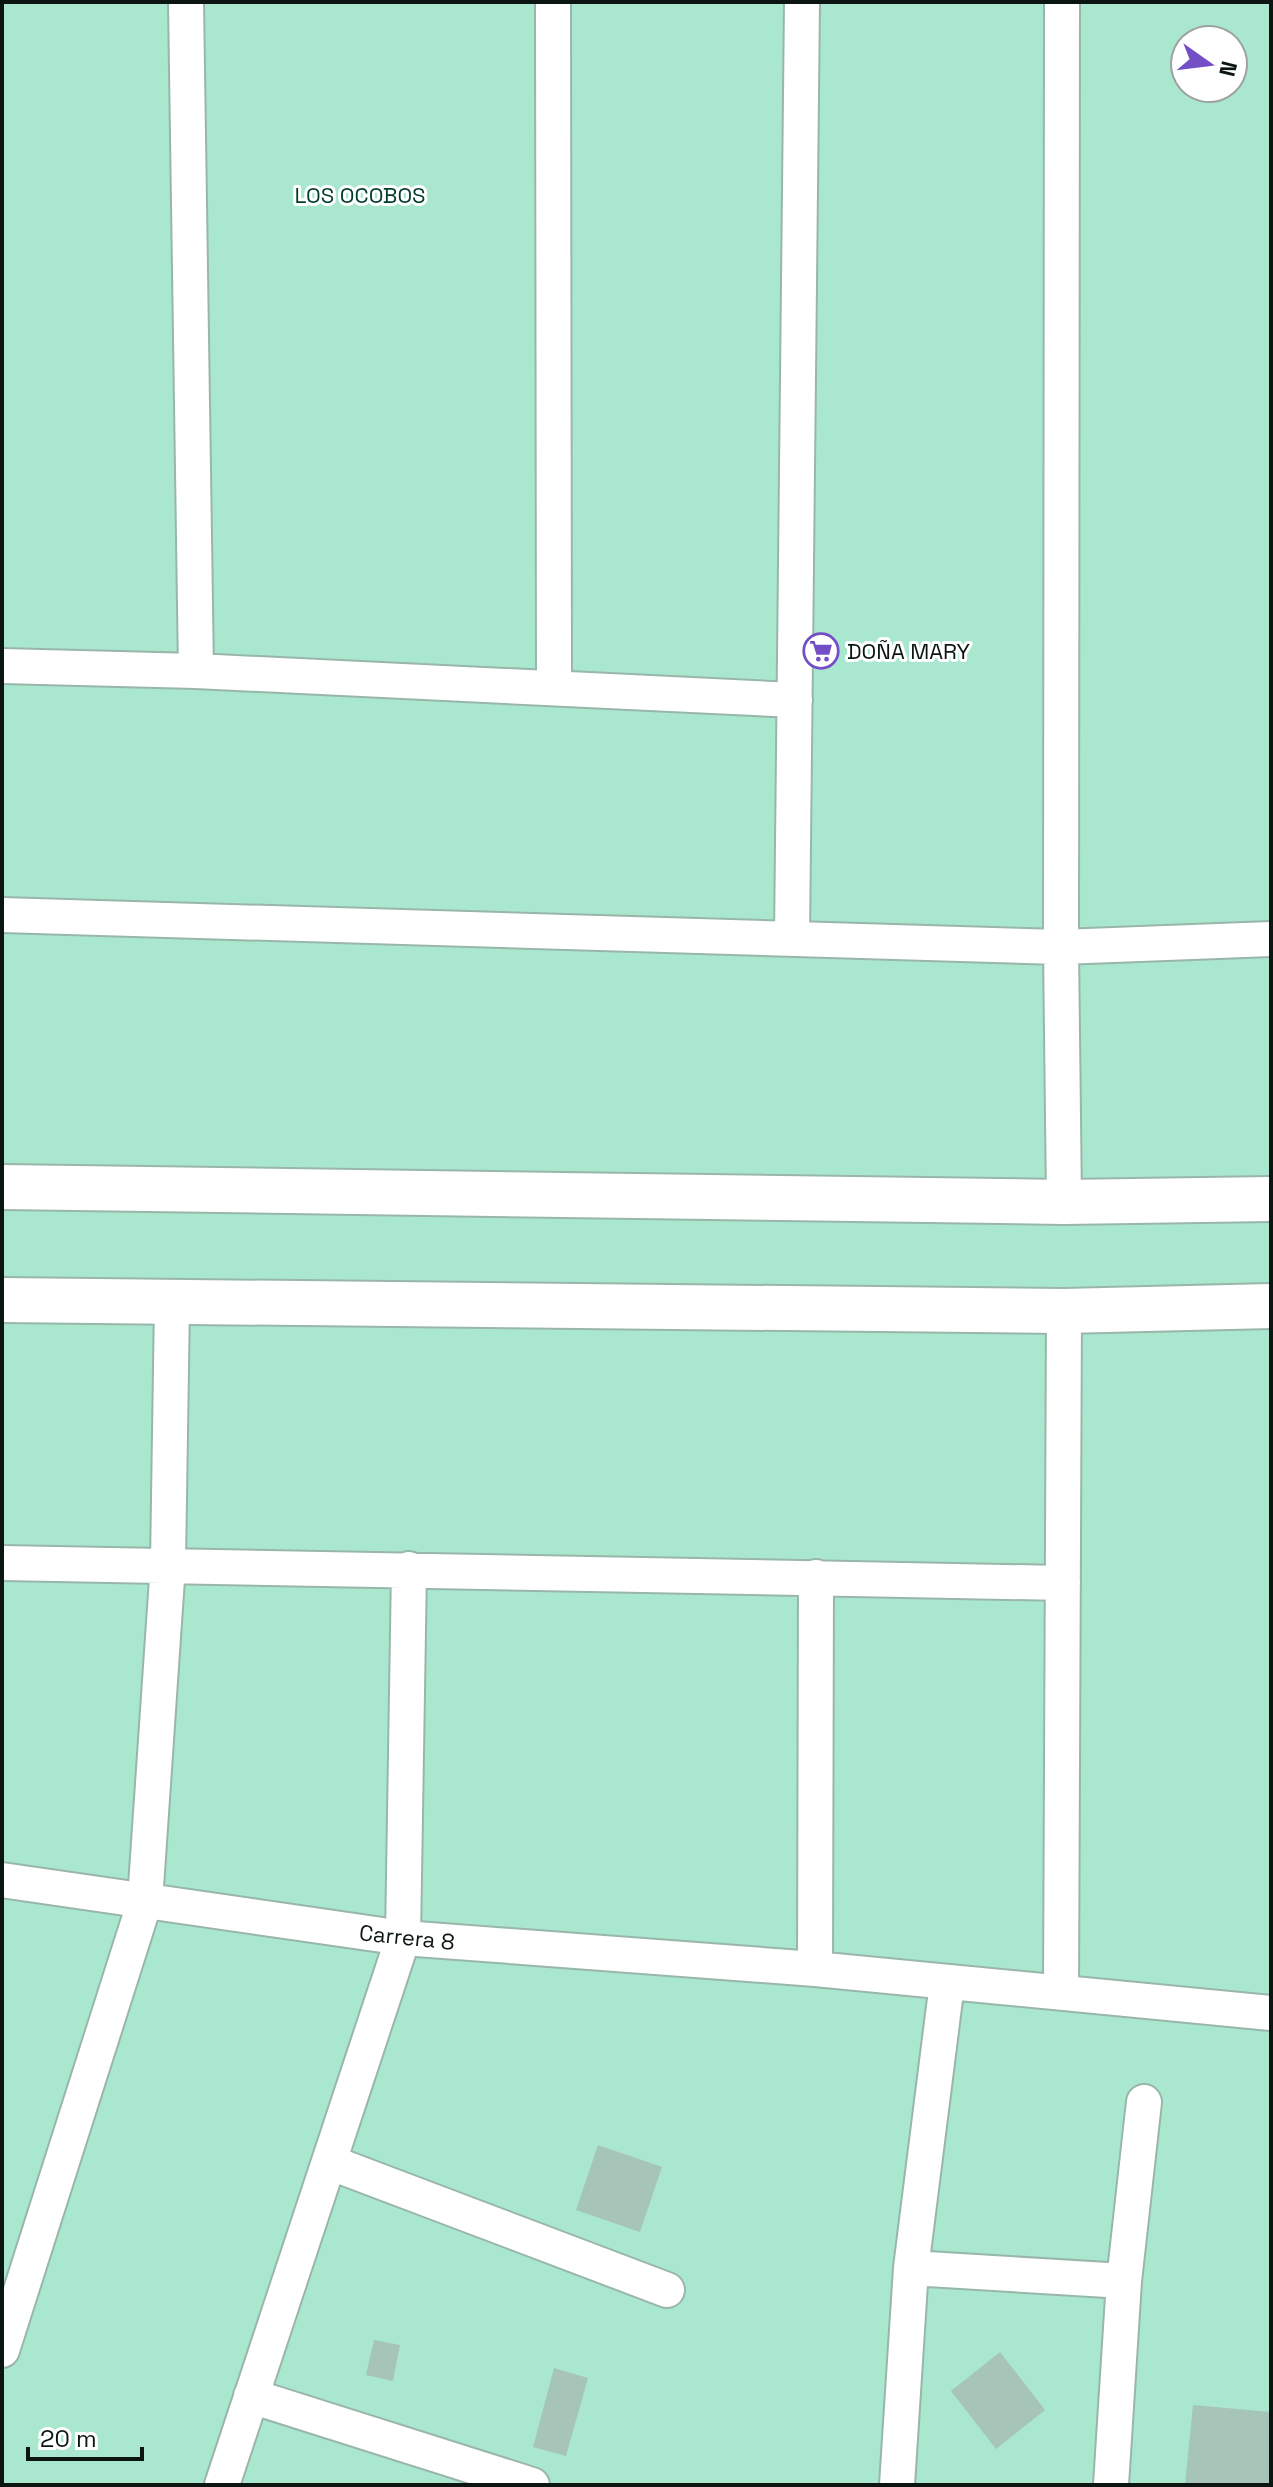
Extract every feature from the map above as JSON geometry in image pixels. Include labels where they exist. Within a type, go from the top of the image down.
[{"type":"main road","points":[[2,1187],[1064,1202],[1271,1199]]},
{"type":"main road","points":[[2,1300],[1064,1311],[1271,1306]]},
{"type":"street","points":[[186,2],[196,671]]},
{"type":"street","points":[[553,2],[554,688]]},
{"type":"street","points":[[792,938],[802,2]]},
{"type":"street","points":[[1062,2],[1061,947],[1064,1202]]},
{"type":"street","points":[[2,666],[196,671],[795,700]]},
{"type":"street","points":[[2,915],[1061,947],[1271,939]]},
{"type":"street","points":[[2,2350],[145,1901],[168,1564],[172,1302]]},
{"type":"street","points":[[1061,1992],[1064,1311]]},
{"type":"street","points":[[2,1563],[1063,1583]]},
{"type":"street","points":[[222,2485],[403,1938],[409,1569]]},
{"type":"street","points":[[815,1969],[816,1577]]},
{"type":"street","name":"Carrera 8","points":[[2,1880],[403,1938],[815,1969],[1271,2013]]},
{"type":"street","points":[[897,2485],[911,2268],[947,1983]]},
{"type":"street","points":[[1111,2485],[1124,2281],[1144,2102]]},
{"type":"street","points":[[329,2162],[667,2290]]},
{"type":"street","points":[[911,2268],[1124,2281]]},
{"type":"street","points":[[251,2396],[532,2485]]},
{"type":"green space","name":"LOS OCOBOS","points":[[2,2],[1271,2],[1271,2485],[2,2485]]},
{"type":"building","points":[[598,2145],[662,2167],[640,2232],[576,2210]]},
{"type":"building","points":[[374,2340],[400,2345],[393,2381],[366,2375]]},
{"type":"building","points":[[1000,2352],[1045,2410],[996,2449],[951,2391]]},
{"type":"building","points":[[554,2368],[588,2378],[566,2456],[533,2447]]},
{"type":"building","points":[[1193,2405],[1271,2412],[1271,2485],[1185,2485]]},
{"type":"place","name":"DOÑA MARY","points":[[821,651]]}]
